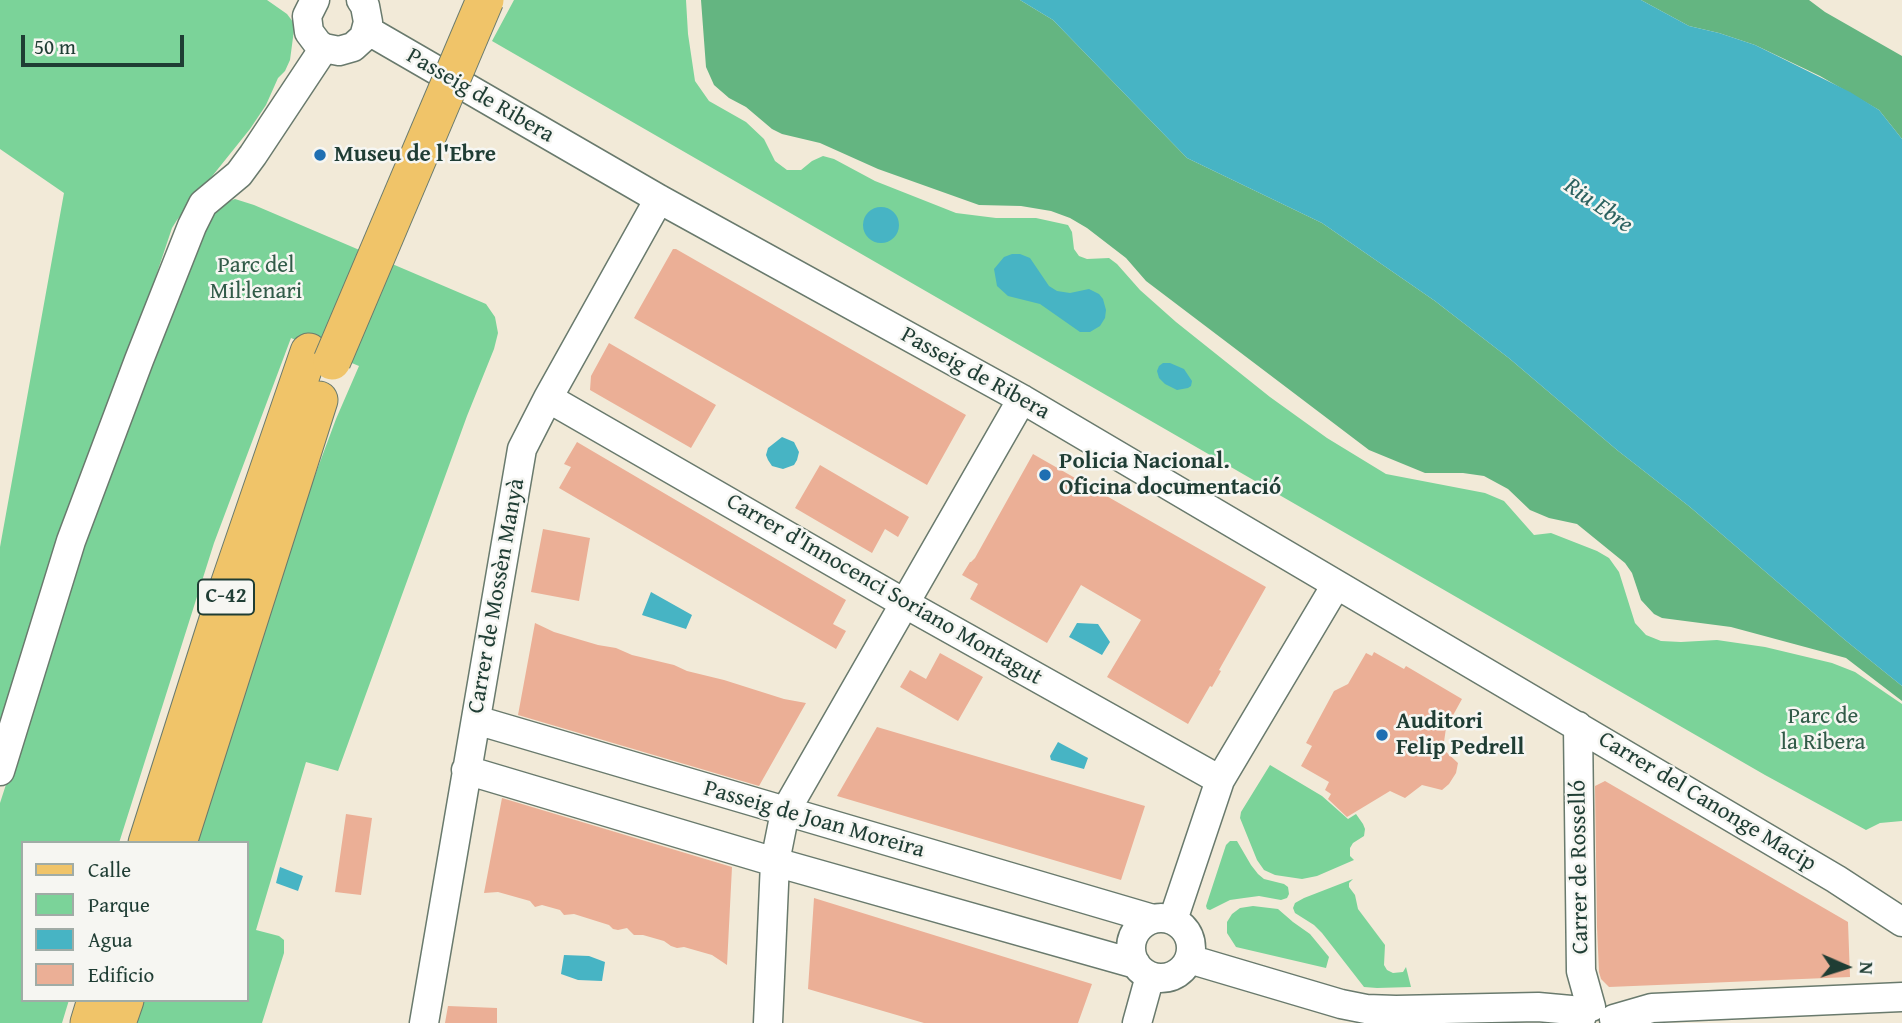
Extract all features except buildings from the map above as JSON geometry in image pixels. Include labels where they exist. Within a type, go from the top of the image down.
[{"type":"main road","name":"C-42","points":[[148,841],[229,585],[458,0]]},
{"type":"main road","name":"C-42","points":[[179,841],[320,356],[485,0]]},
{"type":"main road","points":[[89,1023],[95,1002]]},
{"type":"main road","points":[[117,1023],[124,1002]]},
{"type":"street","points":[[305,5],[309,32],[324,48],[339,51],[359,42],[367,30],[368,14],[361,0]]},
{"type":"street","name":"Passeig de Ribera","points":[[367,30],[659,199],[1022,400],[1578,726]]},
{"type":"street","points":[[0,771],[71,541],[192,226],[203,204],[239,174],[324,48]]},
{"type":"street","name":"Carrer de Mossèn Manyà","points":[[424,1023],[523,449],[548,398],[659,199]]},
{"type":"street","name":"Carrer d'Innocenci Soriano Montagut","points":[[548,398],[904,603],[1220,780]]},
{"type":"street","points":[[768,1023],[775,862],[785,812],[1022,400]]},
{"type":"street","points":[[1163,920],[1220,780],[1336,585]]},
{"type":"street","name":"Passeig de Joan Moreira","points":[[476,720],[1163,920]]},
{"type":"street","name":"Carrer del Canonge Macip","points":[[1578,726],[1836,879]]},
{"type":"street","name":"Carrer de Rosselló","points":[[1578,726],[1581,971],[1596,1017]]},
{"type":"street","points":[[466,770],[1143,970],[1162,978],[1182,969],[1188,959],[1190,939],[1182,926],[1163,920],[1139,928],[1133,938],[1132,954],[1143,970],[1137,1023]]},
{"type":"street","points":[[1836,879],[1902,908]]},
{"type":"street","points":[[1836,879],[1902,922]]},
{"type":"street","points":[[1188,959],[1341,1014],[1366,1009],[1538,1007],[1571,1010],[1596,1017],[1652,1008],[1902,997]]},
{"type":"green space","points":[[0,0],[267,0],[287,14],[293,22],[294,30],[290,60],[278,78],[266,105],[172,228],[0,743],[0,547],[64,193],[0,149]]},
{"type":"green space","name":"Parc de la Ribera","points":[[514,0],[686,0],[695,81],[709,101],[746,122],[764,139],[775,161],[787,170],[801,170],[823,156],[875,181],[956,213],[996,218],[1036,218],[1068,225],[1072,232],[1074,249],[1079,256],[1087,259],[1109,258],[1176,322],[1270,397],[1327,438],[1386,474],[1485,493],[1504,501],[1534,535],[1551,533],[1609,558],[1619,572],[1635,623],[1646,635],[1661,641],[1717,640],[1765,647],[1832,663],[1855,672],[1902,704],[1902,821],[1880,823],[1866,830],[1765,775],[492,41]]},
{"type":"green space","points":[[701,0],[1020,0],[1053,20],[1187,158],[1322,223],[1435,301],[1510,359],[1902,686],[1902,701],[1846,658],[1731,627],[1662,618],[1654,614],[1641,600],[1632,573],[1625,563],[1577,524],[1549,518],[1530,510],[1508,489],[1484,476],[1425,473],[1369,450],[1146,281],[1126,258],[1070,218],[1051,211],[1021,206],[979,205],[878,169],[820,143],[772,129],[714,85],[706,67]]},
{"type":"green space","points":[[1641,0],[1809,0],[1902,56],[1902,139],[1879,110],[1820,76],[1755,45],[1689,26]]},
{"type":"green space","name":"Parc del Mil·lenari","points":[[235,199],[254,205],[486,304],[495,317],[498,333],[494,349],[338,771],[306,762],[256,930],[284,940],[284,953],[262,1023],[137,1023],[142,1002],[248,1002],[248,841],[192,841],[276,580],[336,419],[359,366],[291,338],[214,543],[120,841],[21,841],[21,1002],[68,1002],[62,1023],[0,1023],[0,803],[87,534],[200,237],[217,206]]},
{"type":"green space","points":[[1270,765],[1322,796],[1348,819],[1356,814],[1365,829],[1364,836],[1350,848],[1350,856],[1354,860],[1317,876],[1302,879],[1275,875],[1264,870],[1257,860],[1240,818]]},
{"type":"green space","points":[[1230,841],[1237,841],[1251,865],[1264,879],[1288,887],[1287,898],[1244,898],[1207,909],[1226,845]]},
{"type":"green space","points":[[1353,879],[1349,887],[1355,895],[1358,909],[1385,945],[1384,965],[1393,973],[1403,972],[1406,967],[1411,987],[1364,987],[1322,933],[1295,913],[1295,903]]},
{"type":"green space","points":[[1253,906],[1278,909],[1310,934],[1329,957],[1326,968],[1236,947],[1227,933],[1227,922],[1240,908]]},
{"type":"water","name":"Riu Ebre","points":[[1020,0],[1641,0],[1689,26],[1755,45],[1850,92],[1879,110],[1902,139],[1902,686],[1690,507],[1435,301],[1322,223],[1187,158],[1053,20]]},
{"type":"water","points":[[881,207],[893,213],[899,225],[893,237],[881,243],[869,237],[863,225],[869,213]]},
{"type":"water","points":[[1012,254],[1030,258],[1049,286],[1057,291],[1070,293],[1089,289],[1099,294],[1106,310],[1100,326],[1090,332],[1080,332],[1040,304],[1008,296],[997,286],[994,269],[1004,257]]},
{"type":"water","points":[[1163,363],[1184,369],[1192,381],[1191,386],[1177,390],[1165,384],[1157,371]]},
{"type":"water","points":[[782,437],[794,442],[799,452],[794,465],[783,469],[772,466],[766,455],[768,448]]},
{"type":"water","points":[[651,592],[692,615],[686,629],[642,615]]},
{"type":"water","points":[[1077,623],[1098,624],[1110,642],[1102,655],[1069,637]]},
{"type":"water","points":[[1058,742],[1088,758],[1084,769],[1051,760],[1050,756]]},
{"type":"water","points":[[280,867],[303,876],[298,891],[276,883]]},
{"type":"water","points":[[564,955],[589,956],[605,962],[602,981],[578,980],[561,974]]},
{"type":"place","name":"Museu de l'Ebre","points":[[320,155]]},
{"type":"place","name":"Policia Nacional. Oficina documentació","points":[[1045,475]]},
{"type":"place","name":"Auditori Felip Pedrell","points":[[1382,735]]}]
